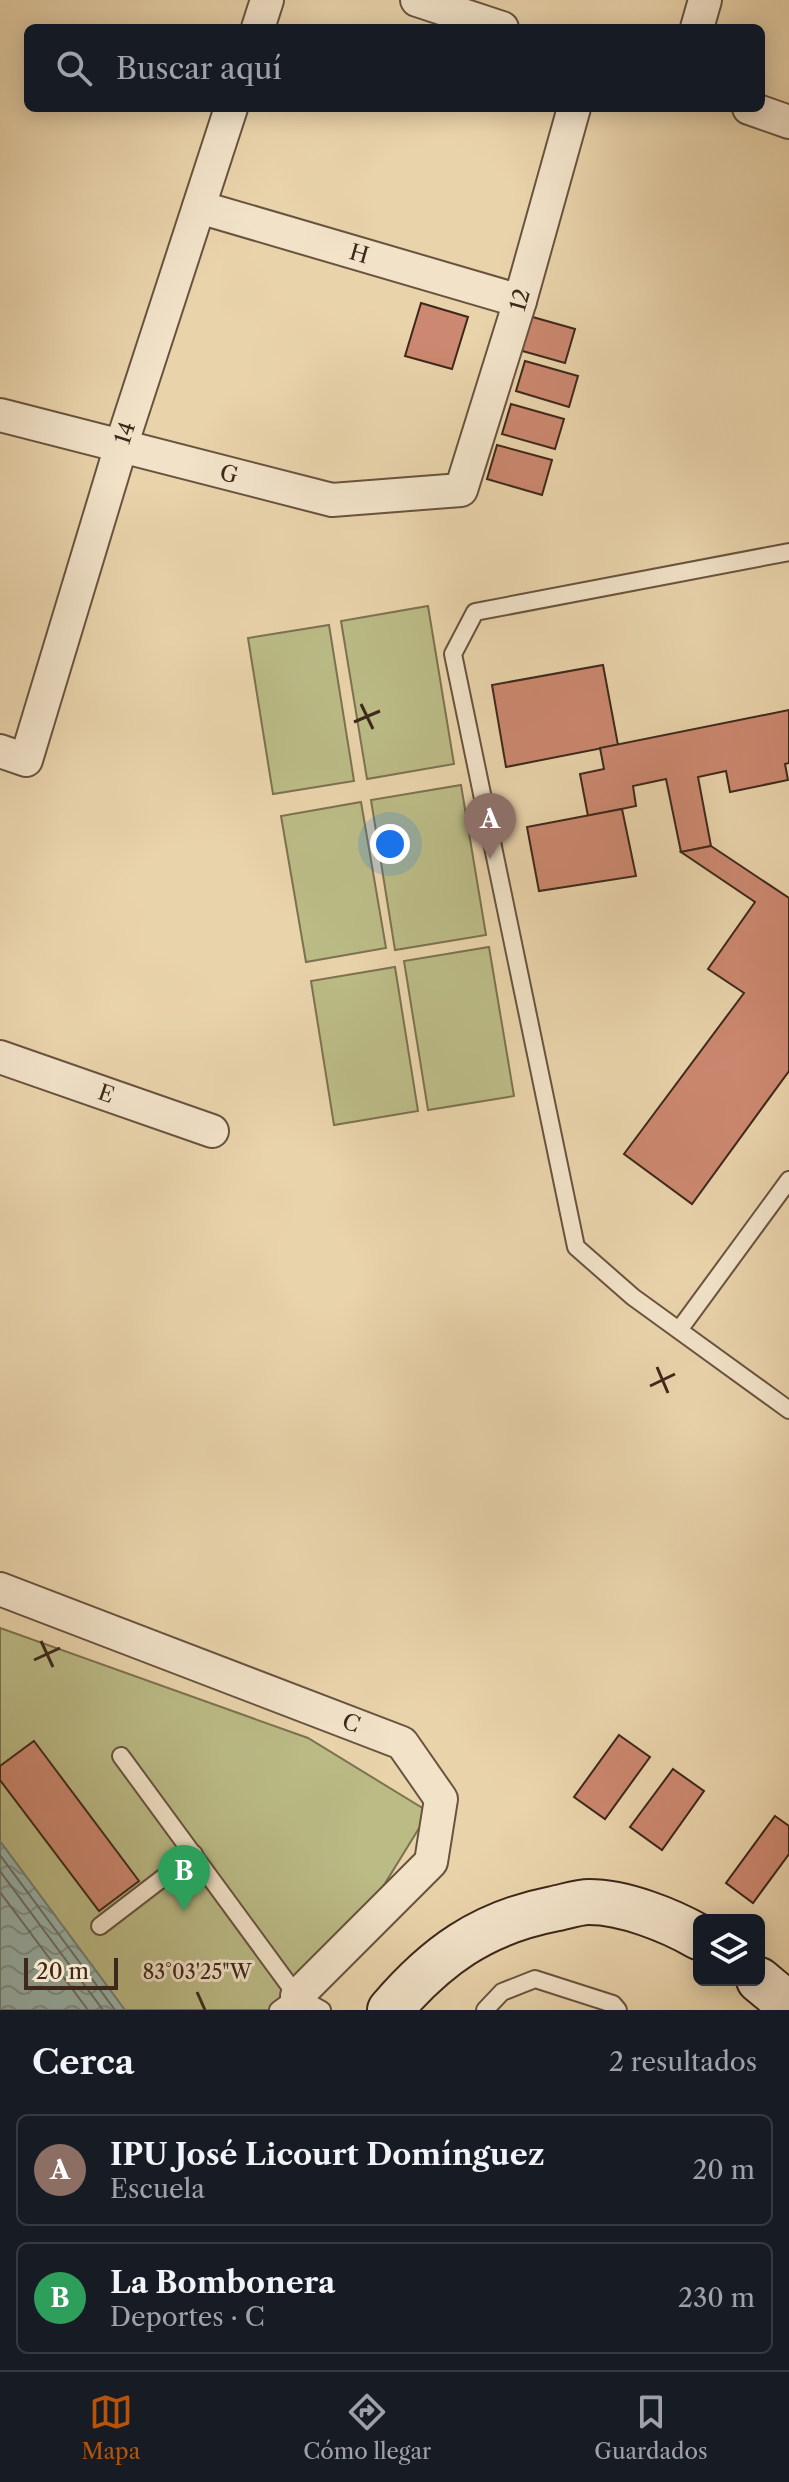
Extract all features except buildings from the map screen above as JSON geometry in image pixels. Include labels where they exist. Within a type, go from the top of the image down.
[{"type":"main road","points":[[390,2010],[419,1977],[468,1940],[525,1915],[589,1902],[649,1913],[693,1934]]},
{"type":"street","points":[[259,24],[267,0]]},
{"type":"street","points":[[417,0],[490,24]]},
{"type":"street","points":[[698,24],[705,0]]},
{"type":"street","name":"14","points":[[13,756],[121,446],[230,112]]},
{"type":"street","name":"12","points":[[461,490],[520,301],[573,112]]},
{"type":"street","points":[[760,112],[789,122]]},
{"type":"street","name":"H","points":[[199,207],[520,301]]},
{"type":"street","name":"G","points":[[0,415],[332,500],[461,490]]},
{"type":"street","name":"E","points":[[0,1057],[212,1131]]},
{"type":"street","name":"C","points":[[0,1589],[402,1743],[441,1799],[431,1862],[299,2005]]},
{"type":"lane","points":[[789,552],[475,612],[453,654],[576,1247],[633,1297],[789,1410]]},
{"type":"lane","points":[[679,1330],[789,1180]]},
{"type":"lane","points":[[121,1756],[299,2005]]},
{"type":"lane","points":[[100,1926],[194,1854]]},
{"type":"lane","points":[[485,2010],[502,1992],[535,1979],[613,2004],[618,2010]]},
{"type":"green space","points":[[428,606],[454,764],[367,779],[341,621]]},
{"type":"green space","points":[[329,625],[354,781],[273,794],[248,638]]},
{"type":"green space","points":[[461,785],[486,935],[395,950],[371,800]]},
{"type":"green space","points":[[361,802],[386,948],[306,962],[281,816]]},
{"type":"green space","points":[[489,947],[514,1096],[428,1110],[404,961]]},
{"type":"green space","points":[[395,967],[418,1111],[334,1125],[311,981]]},
{"type":"green space","points":[[0,1628],[308,1738],[429,1812],[307,2010],[0,2010]]},
{"type":"water","points":[[0,1841],[125,2010],[0,2010]]},
{"type":"place","name":"IPU José Licourt Domínguez","points":[[490,859]]},
{"type":"place","name":"La Bombonera","points":[[184,1911]]}]
